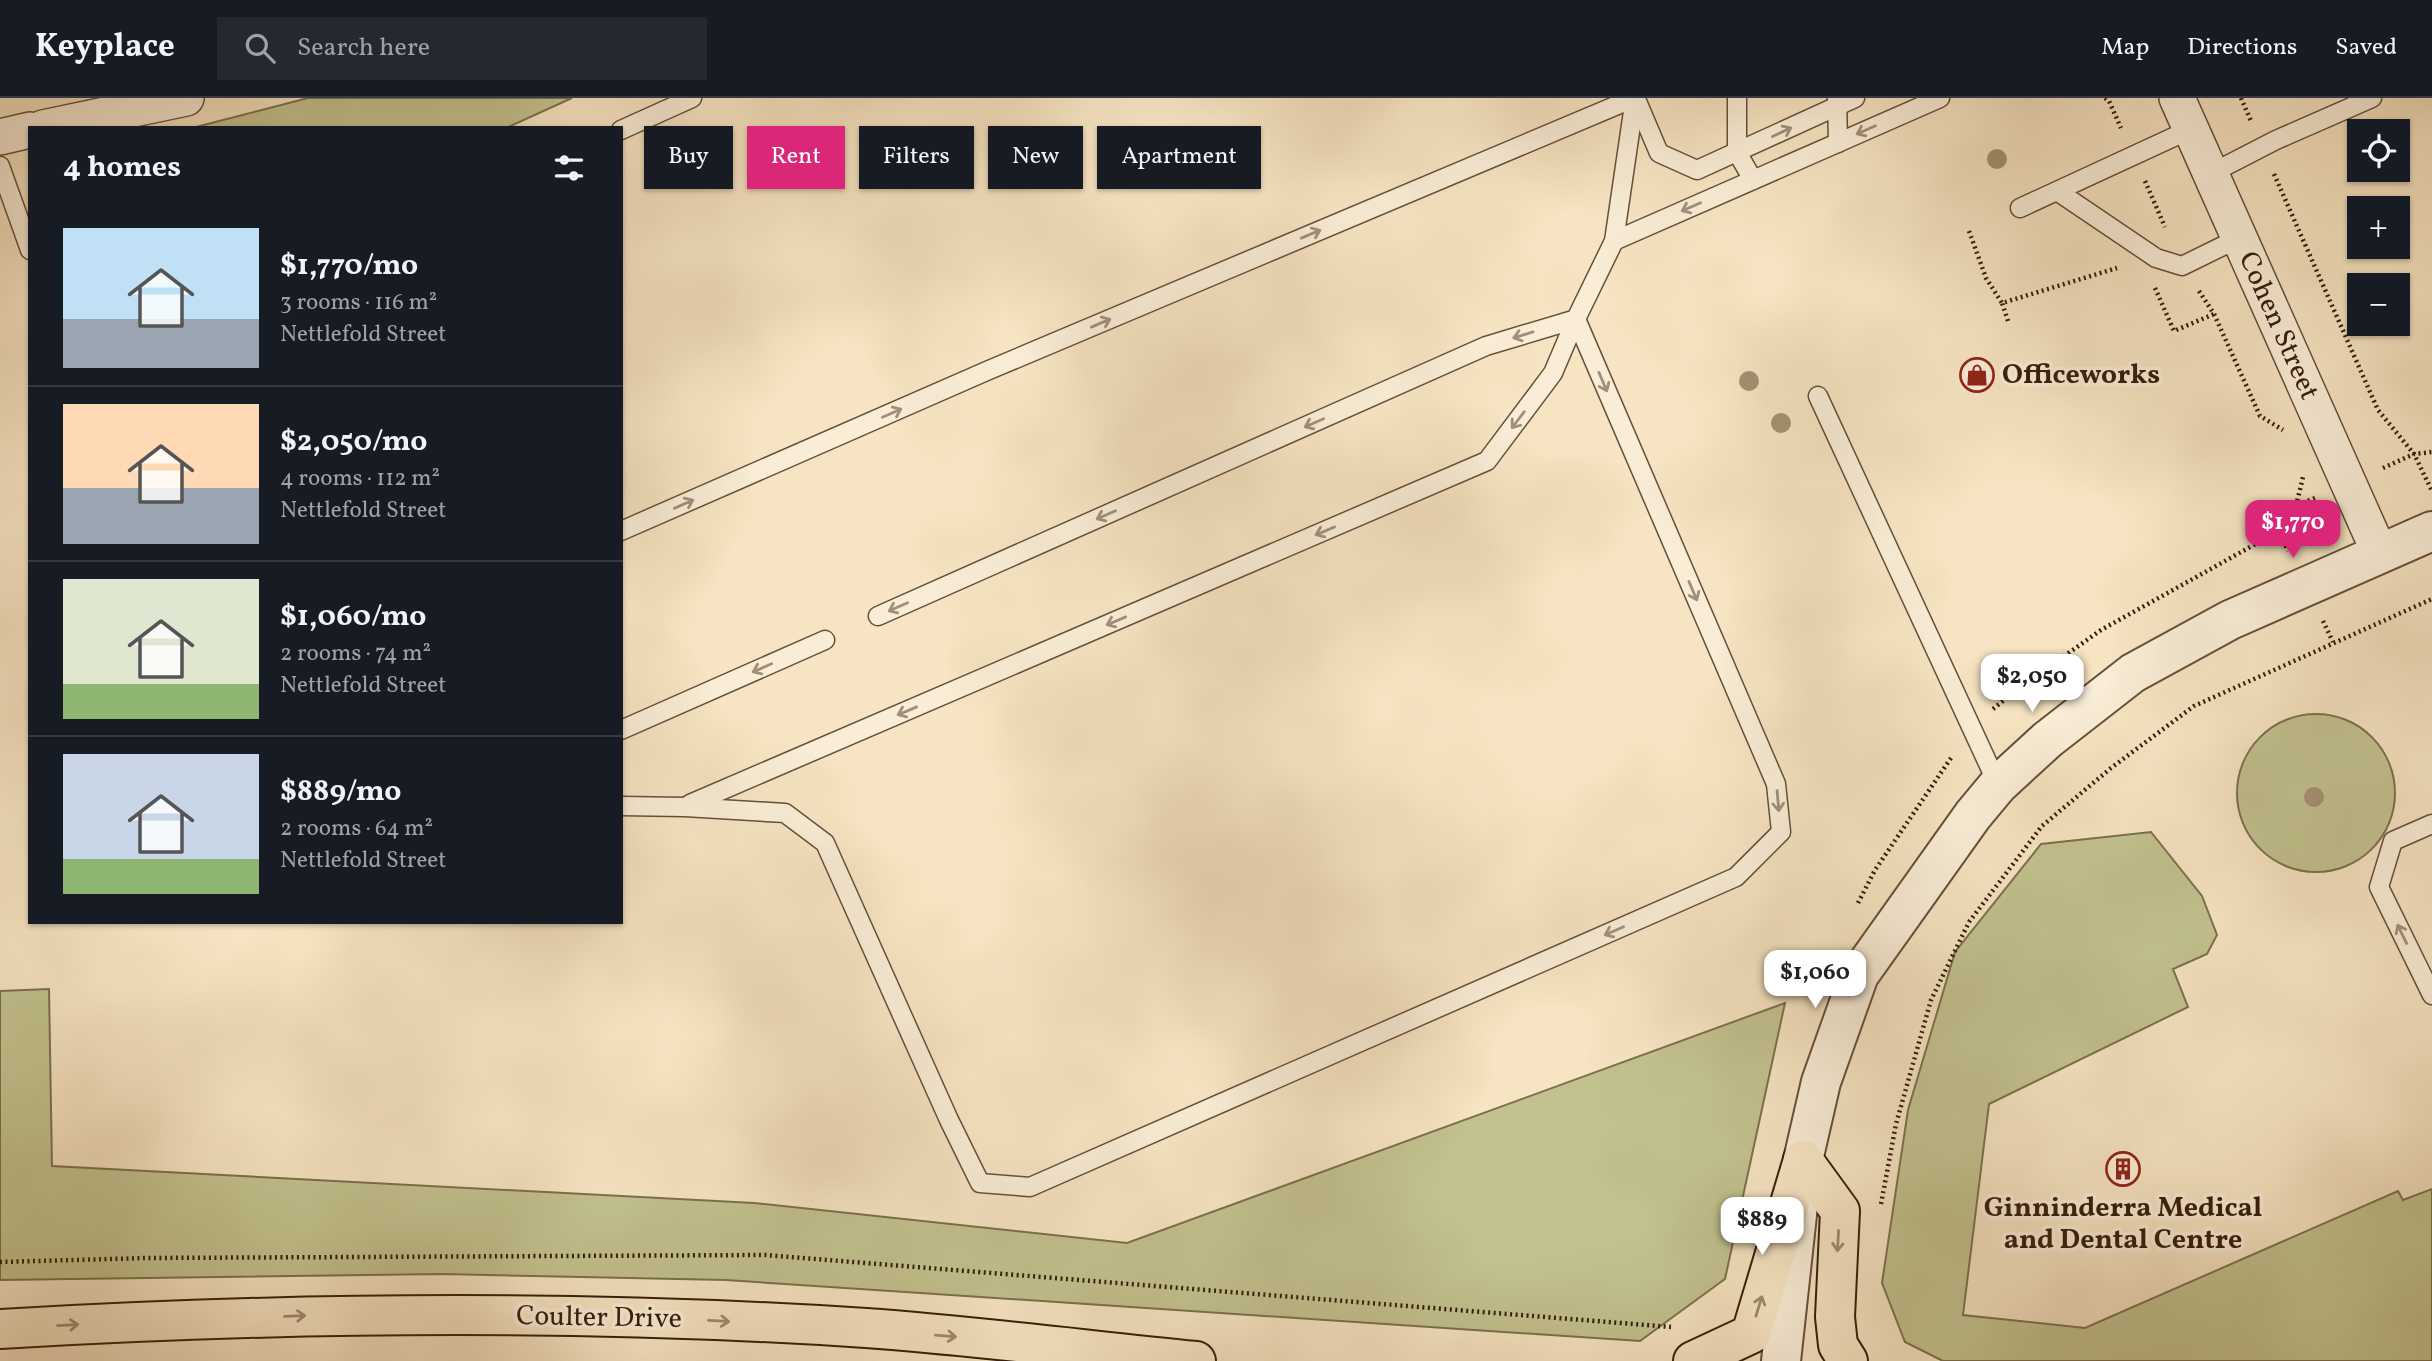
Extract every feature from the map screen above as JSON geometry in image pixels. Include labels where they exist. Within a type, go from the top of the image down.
[{"type":"main road","points":[[1686,1344],[1751,1334],[1803,1160]]},
{"type":"main road","points":[[1803,1160],[1840,1211],[1835,1317],[1838,1345],[1847,1361]]},
{"type":"main road","name":"Coulter Drive","points":[[0,1329],[362,1314],[645,1317],[868,1329],[1196,1361]]},
{"type":"street","points":[[53,126],[186,98]]},
{"type":"street","name":"Cohen Street","points":[[2177,98],[2380,554]]},
{"type":"street","points":[[0,137],[28,130]]},
{"type":"street","points":[[1780,1361],[1803,1160],[1821,1082],[1859,975],[1912,898],[1998,785],[2047,740],[2133,673],[2230,621],[2432,531]]},
{"type":"lane","points":[[623,129],[692,98]]},
{"type":"lane","points":[[1635,98],[1659,153],[1697,170],[1837,102],[1855,98]]},
{"type":"lane","points":[[685,807],[1487,461],[1553,373],[1614,241],[1635,98]]},
{"type":"lane","points":[[623,530],[989,370],[1635,98]]},
{"type":"lane","points":[[1737,98],[1737,152],[1753,180]]},
{"type":"lane","points":[[1614,241],[1940,98]]},
{"type":"lane","points":[[2210,174],[2372,98]]},
{"type":"lane","points":[[1837,102],[1838,143]]},
{"type":"lane","points":[[2020,208],[2191,129]]},
{"type":"lane","points":[[0,166],[28,244]]},
{"type":"lane","points":[[2057,191],[2156,258],[2182,266],[2239,238]]},
{"type":"lane","points":[[878,616],[1486,346],[1576,319]]},
{"type":"lane","points":[[623,806],[785,813],[825,843],[979,1183],[1030,1188],[1736,877],[1781,832],[1776,784],[1576,319]]},
{"type":"lane","points":[[1818,396],[1998,785]]},
{"type":"lane","points":[[623,729],[825,640]]},
{"type":"lane","points":[[2432,824],[2393,841],[2379,887],[2432,995]]},
{"type":"path","points":[[2241,98],[2378,410],[2414,454],[2432,492]]},
{"type":"path","points":[[1969,231],[1986,278],[2002,303],[2008,321]]},
{"type":"path","points":[[2182,266],[2214,314],[2260,416],[2293,436]]},
{"type":"path","points":[[2002,303],[2118,268]]},
{"type":"path","points":[[2154,284],[2174,331],[2214,314]]},
{"type":"path","points":[[2414,454],[2432,452]]},
{"type":"path","points":[[1857,905],[1875,870],[1972,727],[2015,691],[2101,630],[2261,541],[2295,506],[2303,476]]},
{"type":"path","points":[[1880,1206],[1896,1124],[1931,1000],[1969,922],[2042,826],[2111,768],[2194,706],[2432,599]]},
{"type":"path","points":[[0,1262],[146,1258],[765,1255],[1686,1344]]},
{"type":"green space","points":[[308,98],[572,98],[510,126],[200,126]]},
{"type":"green space","points":[[2316,714],[2346,720],[2372,737],[2389,763],[2395,793],[2389,823],[2372,849],[2346,866],[2316,872],[2286,866],[2260,849],[2243,823],[2237,793],[2243,763],[2260,737],[2286,720]]},
{"type":"green space","points":[[2151,832],[2202,896],[2217,935],[2207,954],[2173,969],[2188,1007],[1989,1104],[1963,1315],[2085,1328],[2398,1191],[2403,1200],[2432,1189],[2432,1361],[1943,1361],[1905,1342],[1882,1283],[1908,1110],[1955,952],[2041,844]]},
{"type":"green space","points":[[49,989],[52,1166],[754,1203],[1127,1243],[1785,1003],[1725,1279],[1640,1341],[726,1280],[442,1274],[0,1280],[0,991]]},
{"type":"place","name":"Officeworks","points":[[1977,375]]},
{"type":"place","name":"Ginninderra Medical and Dental Centre","points":[[2123,1169]]}]
